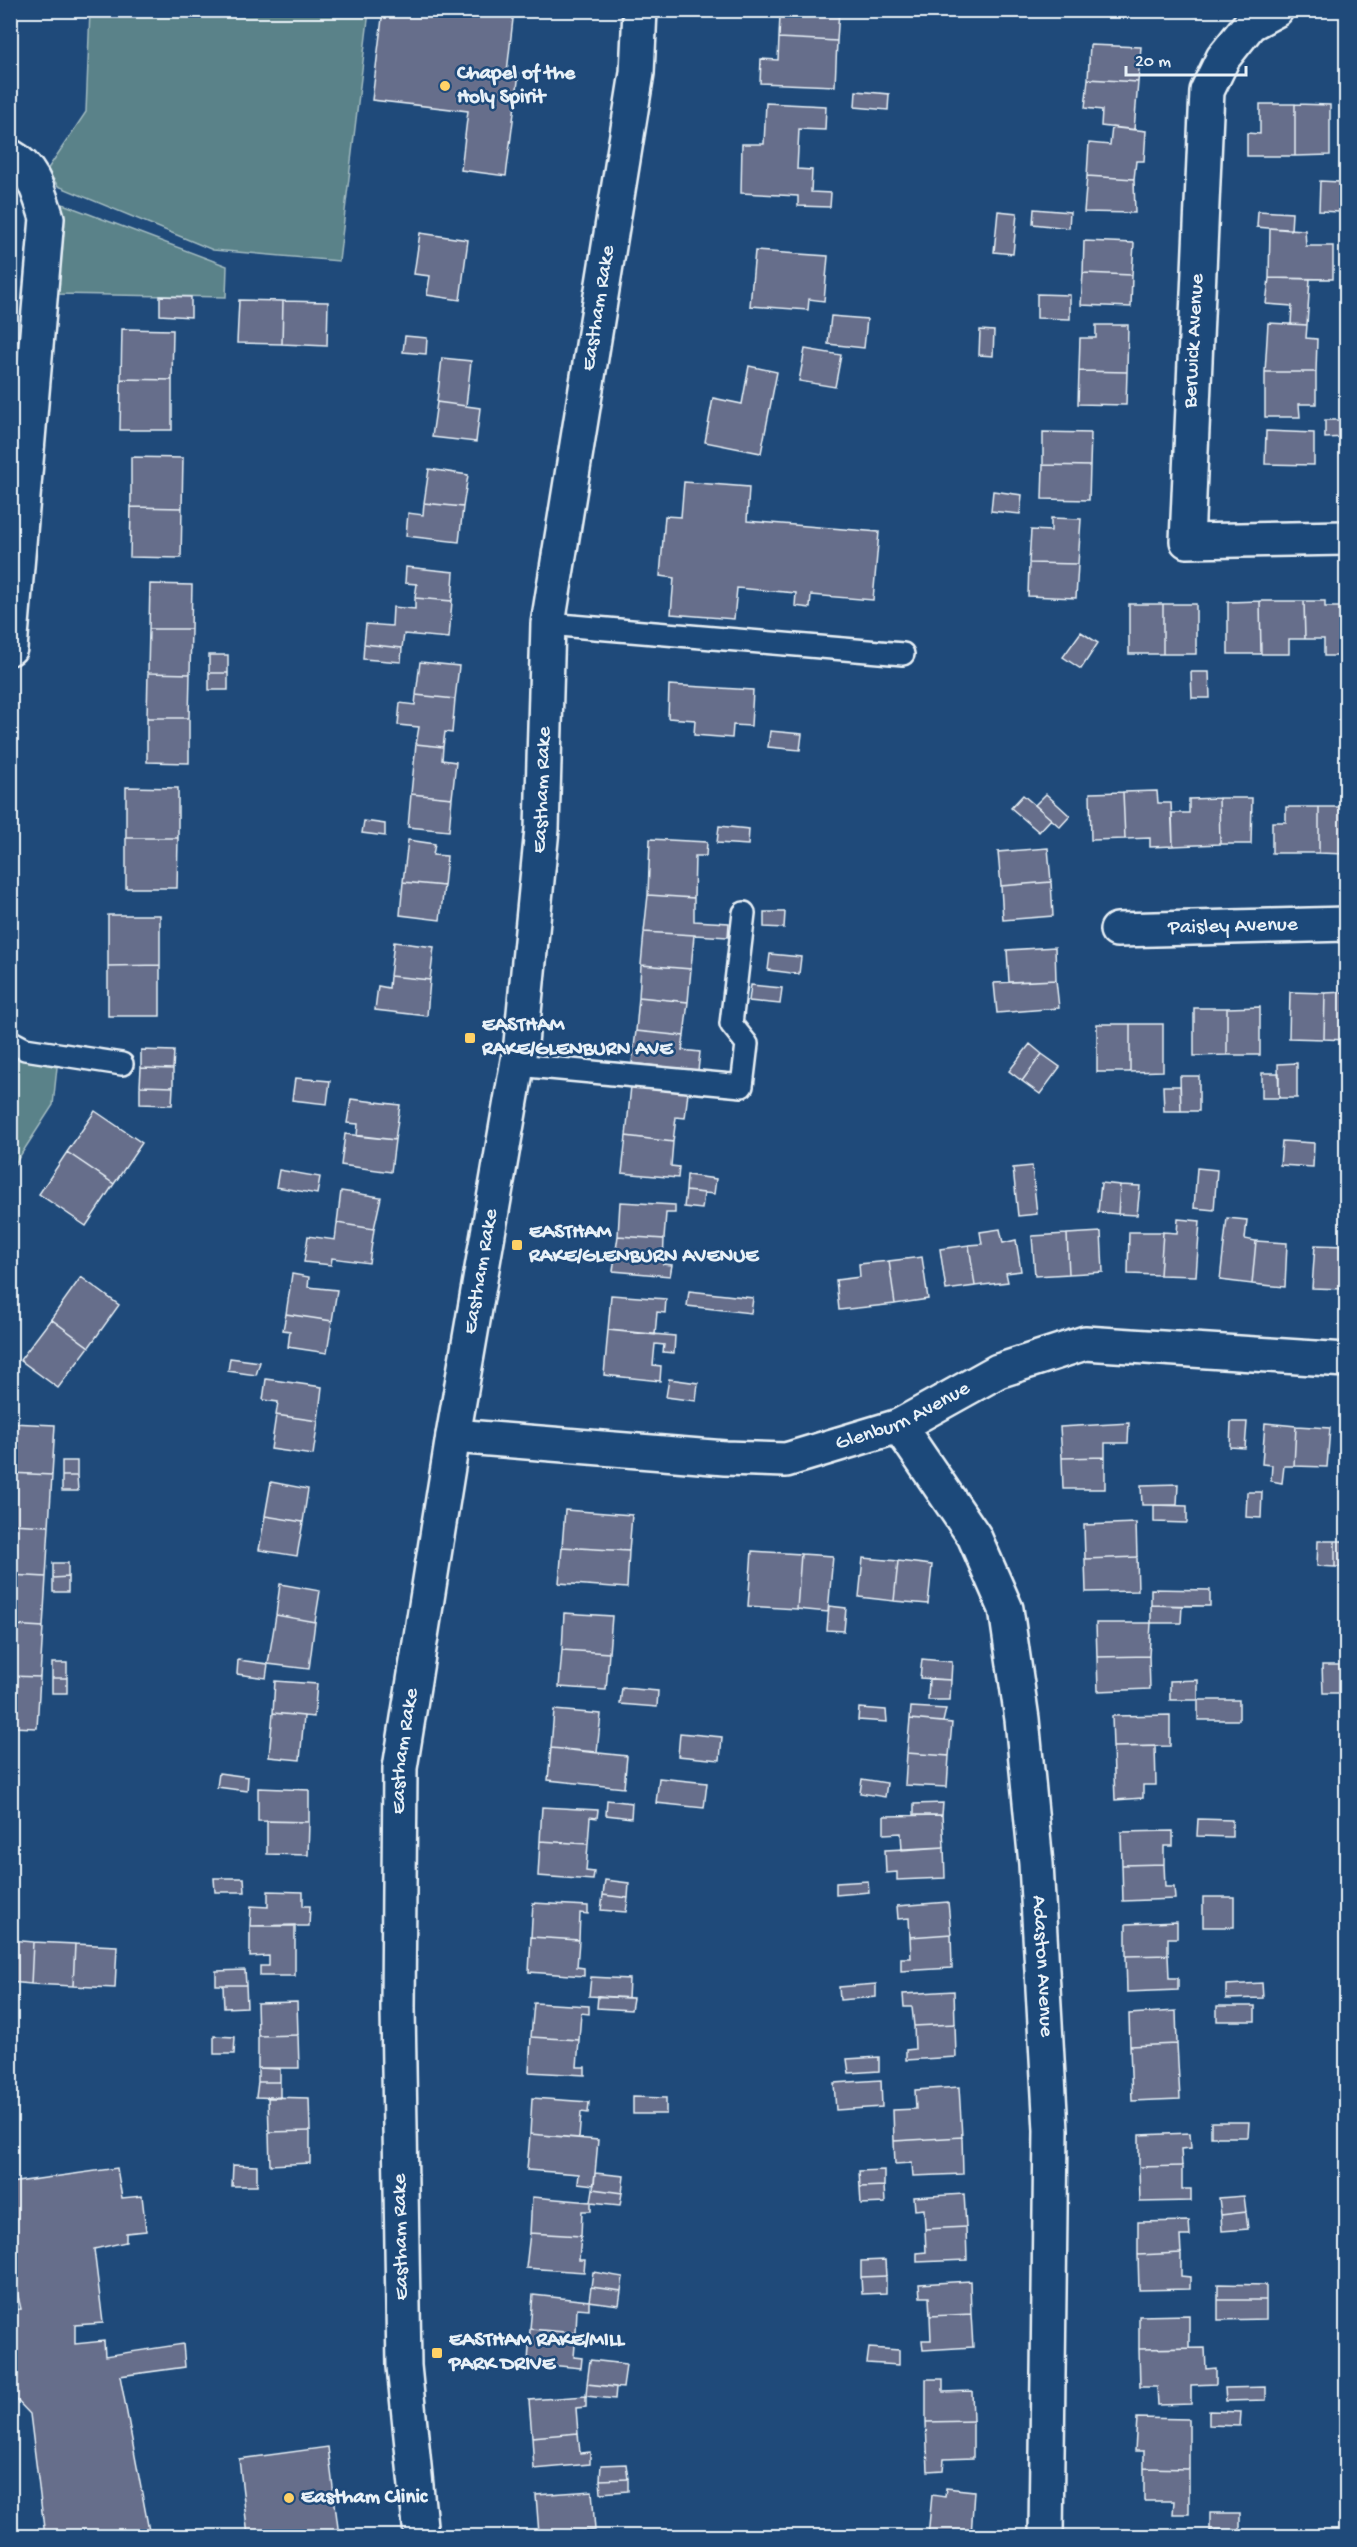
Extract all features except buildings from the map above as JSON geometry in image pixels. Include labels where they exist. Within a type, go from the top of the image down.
[{"type":"street","name":"Eastham Rake","points":[[421,2536],[404,2366],[398,2008],[400,1768],[453,1436],[517,1065],[542,829],[548,624],[637,73],[640,10]]},
{"type":"street","name":"Berwick Avenue","points":[[1276,10],[1250,24],[1223,58],[1207,91],[1187,540],[1346,538]]},
{"type":"street","points":[[10,156],[19,161],[31,174],[47,218],[10,648]]},
{"type":"street","name":"Paisley Avenue","points":[[1117,930],[1347,924]]},
{"type":"street","name":"Glenburn Avenue","points":[[453,1436],[725,1458],[786,1460],[898,1426],[998,1371],[1085,1343],[1347,1360]]},
{"type":"street","name":"Adaston Avenue","points":[[898,1426],[974,1536],[1006,1609],[1022,1719],[1036,1864],[1052,2130],[1046,2536]]},
{"type":"lane","points":[[548,624],[903,654]]},
{"type":"lane","points":[[517,1065],[742,1086],[747,1044],[731,1024],[744,913]]},
{"type":"lane","points":[[10,1041],[25,1049],[122,1064]]},
{"type":"green space","points":[[90,11],[369,11],[339,261],[213,250],[58,186],[47,170],[86,112]]},
{"type":"green space","points":[[60,203],[227,266],[226,297],[56,294],[63,224]]},
{"type":"green space","points":[[11,1056],[57,1067],[53,1105],[11,1170]]},
{"type":"place","name":"Chapel of the Holy Spirit","points":[[445,86]]},
{"type":"place","name":"EASTHAM RAKE/GLENBURN AVE","points":[[470,1038]]},
{"type":"place","name":"EASTHAM RAKE/GLENBURN AVENUE","points":[[517,1245]]},
{"type":"place","name":"EASTHAM RAKE/MILL PARK DRIVE","points":[[437,2353]]},
{"type":"place","name":"Eastham Clinic","points":[[289,2498]]}]
